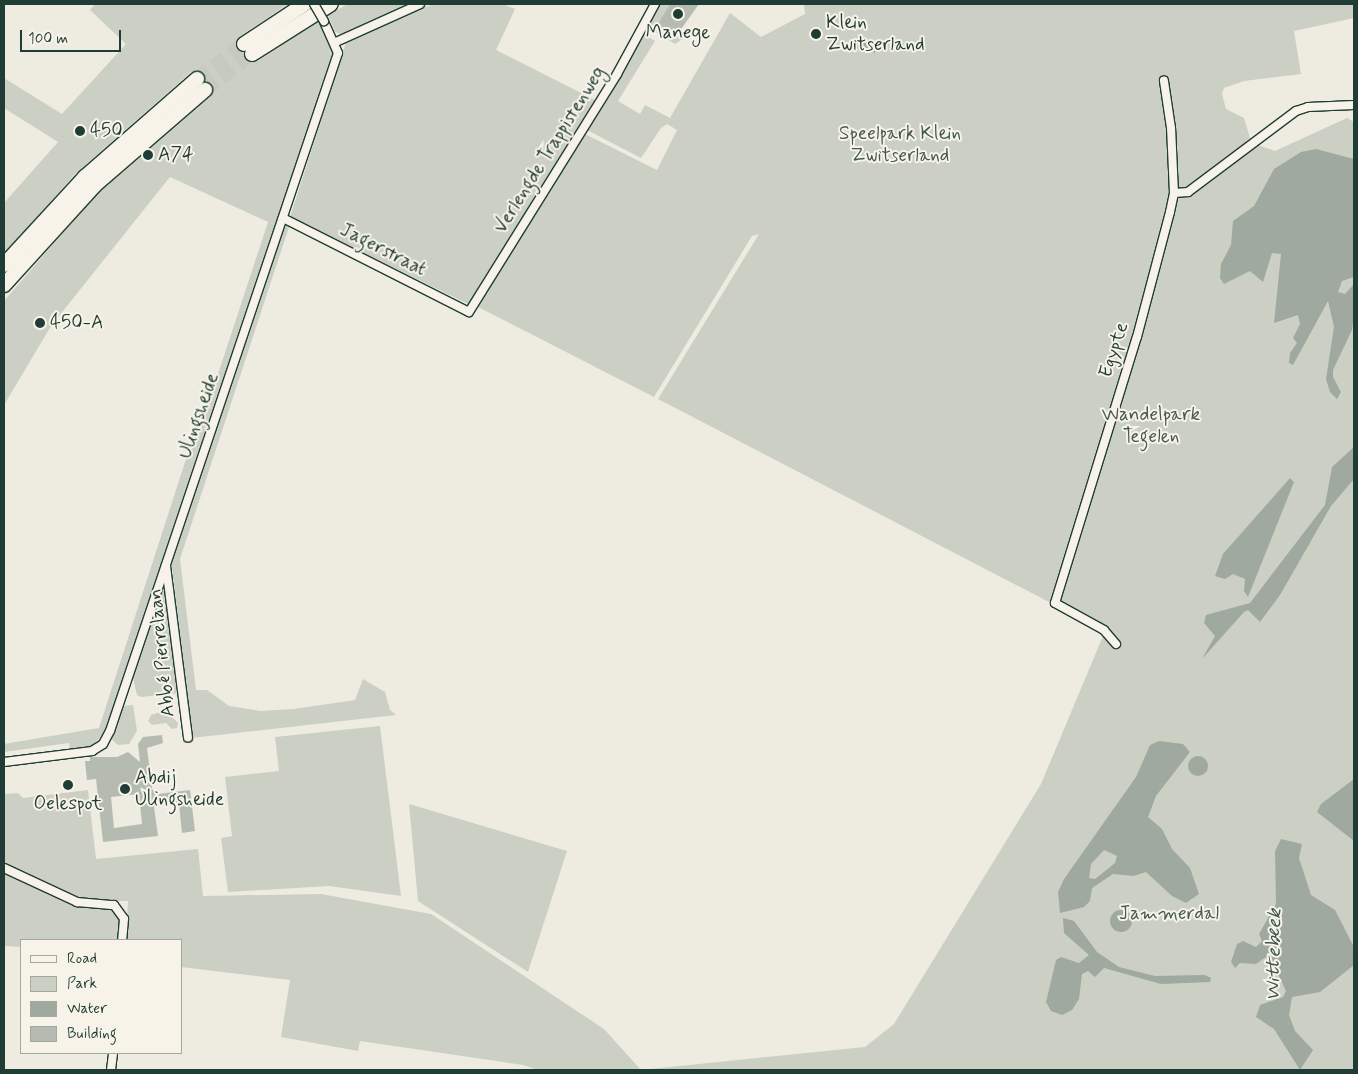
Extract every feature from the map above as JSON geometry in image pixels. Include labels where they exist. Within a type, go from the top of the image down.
[{"type":"highway","points":[[305,4],[248,49],[330,4]]},
{"type":"highway","points":[[4,265],[66,195],[113,150],[201,84],[61,219],[4,285]]},
{"type":"street","points":[[314,4],[336,42],[420,4]]},
{"type":"street","name":"Verlengde Trappistenweg","points":[[469,312],[617,74],[655,4]]},
{"type":"street","name":"Ulingsheide","points":[[4,762],[92,751],[103,744],[166,566],[338,53],[336,42]]},
{"type":"street","name":"Egypte","points":[[1116,644],[1104,630],[1055,603],[1136,337],[1174,192],[1172,128],[1164,81]]},
{"type":"street","points":[[1174,192],[1192,189],[1296,111],[1308,107],[1354,106]]},
{"type":"street","name":"Jagerstraat","points":[[283,218],[469,312]]},
{"type":"street","name":"Abbé Pierrelaan","points":[[166,566],[188,738]]},
{"type":"street","points":[[4,868],[77,902],[114,905],[121,910],[122,939]]},
{"type":"street","points":[[111,1070],[113,1054]]},
{"type":"green space","points":[[95,4],[288,4],[240,36],[254,58],[258,61],[318,21],[332,44],[333,56],[106,730],[91,748],[70,751],[69,743],[4,752],[4,744],[99,728],[186,459],[196,441],[268,222],[170,177],[51,326],[4,405],[4,301],[93,198],[210,97],[191,72],[75,174],[4,254],[4,203],[58,142],[4,108],[4,78],[62,114],[126,44],[90,10]]},
{"type":"green space","points":[[348,4],[412,4],[344,35],[335,32],[328,15]]},
{"type":"green space","points":[[433,4],[503,4],[515,9],[496,50],[595,100],[468,304],[290,217],[346,42]]},
{"type":"green space","points":[[658,4],[670,4],[657,25],[684,38],[675,44],[649,28],[648,21]]},
{"type":"green space","name":"Wandelpark Tegelen","points":[[804,4],[1354,4],[1354,18],[1294,31],[1301,74],[1244,81],[1224,88],[1222,94],[1226,109],[1244,118],[1250,138],[1247,141],[1275,151],[1347,118],[1354,122],[1354,1070],[641,1070],[865,1047],[894,1024],[1041,784],[1103,636],[1101,629],[658,399],[759,234],[752,236],[654,397],[478,307],[583,133],[657,170],[677,130],[667,124],[661,128],[641,158],[585,129],[642,33],[655,41],[618,101],[640,114],[645,105],[670,118],[730,13],[761,37],[805,14]]},
{"type":"green space","points":[[284,224],[289,227],[180,559],[196,690],[207,690],[229,706],[260,711],[294,709],[355,700],[363,679],[385,692],[390,710],[396,715],[191,738],[171,558]]},
{"type":"green space","points":[[164,579],[180,693],[141,697],[137,695],[132,674]]},
{"type":"green space","points":[[133,705],[137,731],[129,744],[118,745],[110,738],[121,706]]},
{"type":"green space","points":[[166,710],[178,723],[177,728],[172,729],[166,723],[152,725],[148,721],[151,715]]},
{"type":"green space","points":[[380,726],[401,896],[329,886],[228,892],[221,838],[232,836],[225,777],[279,771],[275,737]]},
{"type":"green space","points":[[88,790],[96,859],[198,849],[203,896],[321,894],[431,914],[604,1029],[641,1070],[538,1070],[523,1065],[360,1041],[358,1051],[281,1037],[290,980],[182,967],[182,939],[126,939],[128,901],[83,901],[4,864],[4,794],[18,793],[23,798]]},
{"type":"green space","points":[[409,804],[567,851],[528,972],[418,901]]},
{"type":"green space","points":[[4,872],[74,904],[114,908],[121,919],[119,939],[20,939],[20,947],[4,946]]},
{"type":"water","points":[[858,38],[877,43],[875,53],[855,48]]},
{"type":"water","points":[[1316,149],[1354,159],[1354,277],[1342,281],[1338,292],[1345,294],[1354,284],[1354,314],[1352,330],[1333,370],[1333,377],[1341,392],[1337,399],[1330,392],[1326,379],[1334,327],[1328,301],[1293,365],[1289,363],[1290,353],[1297,343],[1293,338],[1300,324],[1298,315],[1274,323],[1281,254],[1272,253],[1263,282],[1250,271],[1224,284],[1220,278],[1221,264],[1231,245],[1233,221],[1254,206],[1274,169],[1301,152]]},
{"type":"water","points":[[1354,447],[1354,479],[1331,506],[1280,595],[1260,622],[1248,610],[1244,612],[1202,659],[1215,636],[1204,623],[1206,615],[1250,603],[1325,505],[1332,467]]},
{"type":"water","points":[[1290,478],[1294,482],[1248,597],[1244,591],[1245,579],[1233,574],[1225,579],[1215,576],[1223,554]]},
{"type":"water","points":[[1159,741],[1183,744],[1190,752],[1156,796],[1148,817],[1162,829],[1172,849],[1190,868],[1199,894],[1186,903],[1172,896],[1146,872],[1133,876],[1113,874],[1092,888],[1090,901],[1084,907],[1060,913],[1058,892],[1064,879],[1136,777],[1150,745]],"holes":[[[1104,850],[1117,856],[1115,863],[1095,879],[1089,878],[1091,864]]]},
{"type":"water","points":[[1198,756],[1205,759],[1208,766],[1205,773],[1198,776],[1191,773],[1188,766],[1191,759]]},
{"type":"water","points":[[1354,779],[1354,841],[1317,812],[1321,804]]},
{"type":"water","name":"Wittebeek","points":[[1281,839],[1302,844],[1299,858],[1311,895],[1335,910],[1354,947],[1354,965],[1320,992],[1292,997],[1289,1015],[1295,1031],[1313,1050],[1300,1070],[1274,1029],[1256,1017],[1260,1005],[1283,997],[1286,991],[1272,961],[1266,957],[1256,964],[1240,963],[1235,968],[1231,962],[1237,944],[1243,941],[1256,947],[1262,941],[1259,934],[1276,904],[1275,851]]},
{"type":"water","points":[[1121,910],[1129,913],[1132,921],[1129,929],[1121,932],[1113,929],[1110,921],[1113,913]]},
{"type":"water","points":[[1063,918],[1074,921],[1097,952],[1119,967],[1155,976],[1205,975],[1211,978],[1210,982],[1161,984],[1104,968],[1095,977],[1088,971],[1082,974],[1079,999],[1072,1010],[1062,1015],[1051,1011],[1046,1002],[1056,960],[1061,957],[1079,963],[1089,955],[1064,933]]},
{"type":"building","name":"Manege","points":[[670,4],[699,4],[676,36],[657,25]]},
{"type":"building","name":"Abdij Ulingsheide","points":[[162,735],[163,743],[147,748],[152,789],[158,794],[190,790],[195,831],[182,833],[179,804],[154,807],[158,836],[103,842],[96,779],[87,780],[85,761],[90,761],[90,757],[117,757],[128,752],[140,762],[138,744],[143,737]],"holes":[[[139,794],[142,824],[114,828],[111,797]]]},
{"type":"tunnel","points":[[197,79],[244,44]]},
{"type":"tunnel","points":[[205,90],[252,54]]},
{"type":"place","name":"Manege","points":[[678,14]]},
{"type":"place","name":"Klein Zwitserland","points":[[816,34]]},
{"type":"place","name":"450","points":[[80,131]]},
{"type":"place","name":"A74","points":[[148,155]]},
{"type":"place","name":"450-A","points":[[40,323]]},
{"type":"place","name":"Oelespot","points":[[68,785]]},
{"type":"place","name":"Abdij Ulingsheide","points":[[125,789]]},
{"type":"park label","name":"Speelpark Klein Zwitserland","points":[[900,145]]},
{"type":"park label","name":"Jammerdal","points":[[1169,914]]}]
